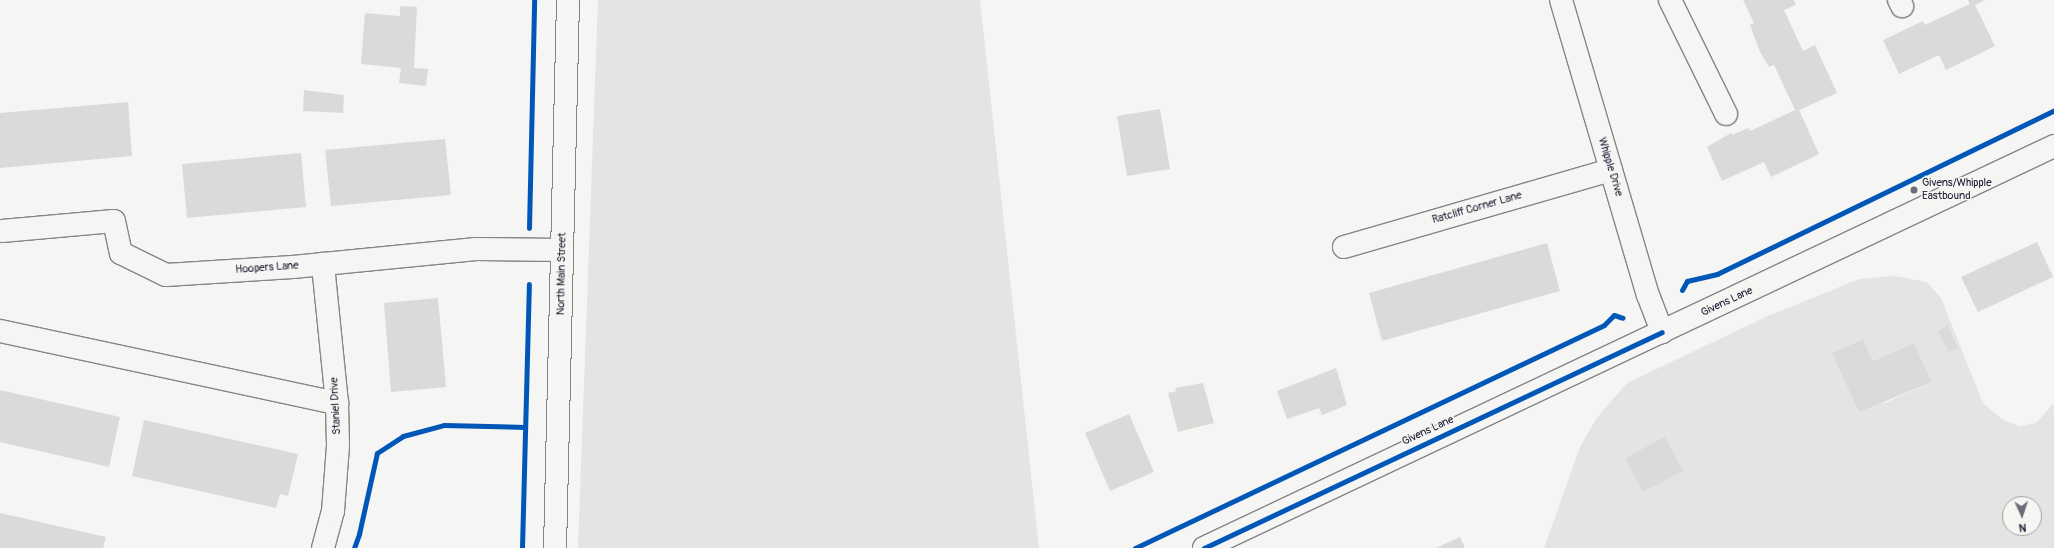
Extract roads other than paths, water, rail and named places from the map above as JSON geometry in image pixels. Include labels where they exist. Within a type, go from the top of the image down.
[{"type":"street","name":"North Main Street","points":[[555,548],[568,0]]},
{"type":"street","name":"Whipple Drive","points":[[1561,0],[1611,170],[1662,332]]},
{"type":"street","points":[[1670,0],[1726,114]]},
{"type":"street","name":"Givens Lane","points":[[1204,548],[2054,146]]},
{"type":"street","name":"Ratcliff Corner Lane","points":[[1344,247],[1611,170]]},
{"type":"street","name":"Hoopers Lane","points":[[2,231],[114,221],[121,253],[166,275],[323,264],[476,249],[562,250]]},
{"type":"street","name":"Staniel Drive","points":[[323,264],[337,403],[338,446],[333,511],[323,548]]},
{"type":"street","points":[[0,331],[337,403]]},
{"type":"place","name":"Givens/Whipple Eastbound","points":[[1914,190]]}]
